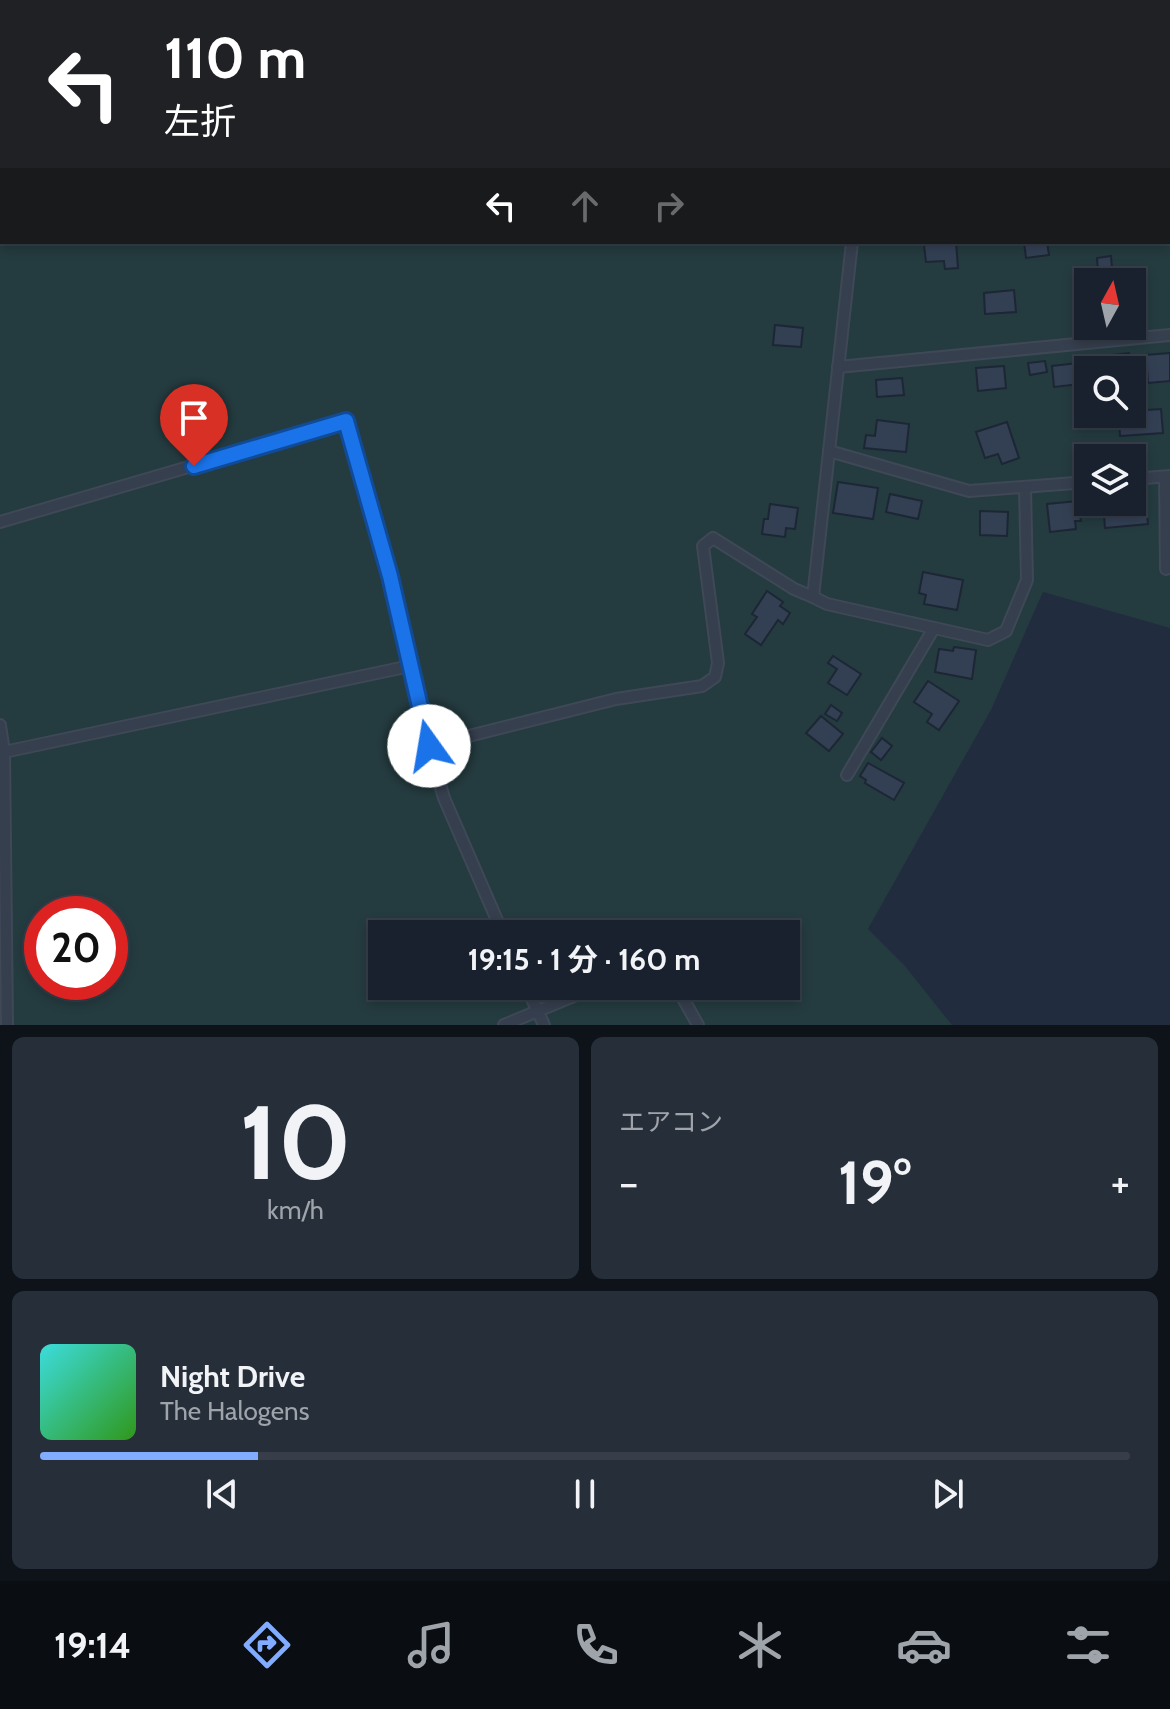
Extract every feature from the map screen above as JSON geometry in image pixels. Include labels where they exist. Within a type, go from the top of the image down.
[{"type":"lane","points":[[813,597],[852,244]]},
{"type":"lane","points":[[838,367],[1170,335]]},
{"type":"lane","points":[[0,522],[346,421],[390,576],[444,798],[497,920]]},
{"type":"lane","points":[[829,451],[969,491],[1074,483]]},
{"type":"lane","points":[[1146,478],[1168,476],[1166,569]]},
{"type":"lane","points":[[429,746],[616,699],[702,686],[715,677],[718,663],[703,546],[713,538],[794,589],[827,604],[988,640],[1006,631],[1027,580],[1025,487]]},
{"type":"lane","points":[[847,775],[934,628]]},
{"type":"lane","points":[[4,752],[410,666]]},
{"type":"lane","points":[[0,725],[4,752],[7,1025]]},
{"type":"lane","points":[[532,1000],[544,1025]]},
{"type":"lane","points":[[504,1025],[565,1000]]},
{"type":"lane","points":[[684,1000],[698,1025]]},
{"type":"green space","points":[[0,244],[1170,244],[1170,628],[1043,592],[991,710],[868,929],[905,966],[952,1025],[0,1025]]},
{"type":"building","points":[[956,244],[958,268],[945,269],[944,261],[926,262],[924,245]]},
{"type":"building","points":[[1024,244],[1047,244],[1049,255],[1026,258]]},
{"type":"building","points":[[1111,256],[1112,268],[1098,268],[1097,258]]},
{"type":"building","points":[[1014,290],[1016,312],[985,314],[984,293]]},
{"type":"building","points":[[775,325],[803,328],[801,347],[773,345]]},
{"type":"building","points":[[1170,353],[1170,381],[1148,383],[1146,355]]},
{"type":"building","points":[[1045,361],[1047,372],[1030,375],[1028,363]]},
{"type":"building","points":[[1074,363],[1074,385],[1054,387],[1052,366]]},
{"type":"building","points":[[1004,366],[1006,388],[978,391],[976,368]]},
{"type":"building","points":[[902,378],[904,395],[877,397],[876,380]]},
{"type":"building","points":[[1161,409],[1163,433],[1120,436],[1120,428],[1146,428],[1146,410]]},
{"type":"building","points":[[877,420],[909,424],[906,452],[864,448],[866,435],[875,436]]},
{"type":"building","points":[[1007,422],[1019,458],[1002,464],[998,454],[985,458],[976,432]]},
{"type":"building","points":[[838,482],[878,488],[873,519],[833,513]]},
{"type":"building","points":[[890,494],[922,501],[918,519],[886,512]]},
{"type":"building","points":[[1074,501],[1074,516],[1080,516],[1081,521],[1075,521],[1076,529],[1050,532],[1047,504]]},
{"type":"building","points":[[770,504],[798,508],[795,529],[786,528],[785,537],[762,534]]},
{"type":"building","points":[[1146,507],[1148,524],[1105,528],[1104,516],[1146,516]]},
{"type":"building","points":[[980,511],[1008,512],[1007,536],[980,535]]},
{"type":"building","points":[[923,572],[963,580],[957,610],[924,604],[926,595],[919,593]]},
{"type":"building","points":[[767,591],[783,602],[780,606],[790,613],[783,624],[778,620],[761,645],[745,634],[757,617],[752,614]]},
{"type":"building","points":[[954,647],[976,650],[972,679],[935,672],[939,649],[953,651]]},
{"type":"building","points":[[833,656],[861,674],[847,695],[828,683],[837,669],[828,663]]},
{"type":"building","points":[[928,681],[959,701],[939,730],[927,722],[932,714],[914,702]]},
{"type":"building","points":[[831,705],[842,713],[837,721],[825,714]]},
{"type":"building","points":[[821,716],[843,734],[829,751],[806,733]]},
{"type":"building","points":[[882,738],[892,746],[881,760],[871,752]]},
{"type":"building","points":[[868,763],[904,783],[894,800],[865,783],[866,780],[860,776]]},
{"type":"route","points":[[194,466],[346,421],[390,576],[429,746]]}]
